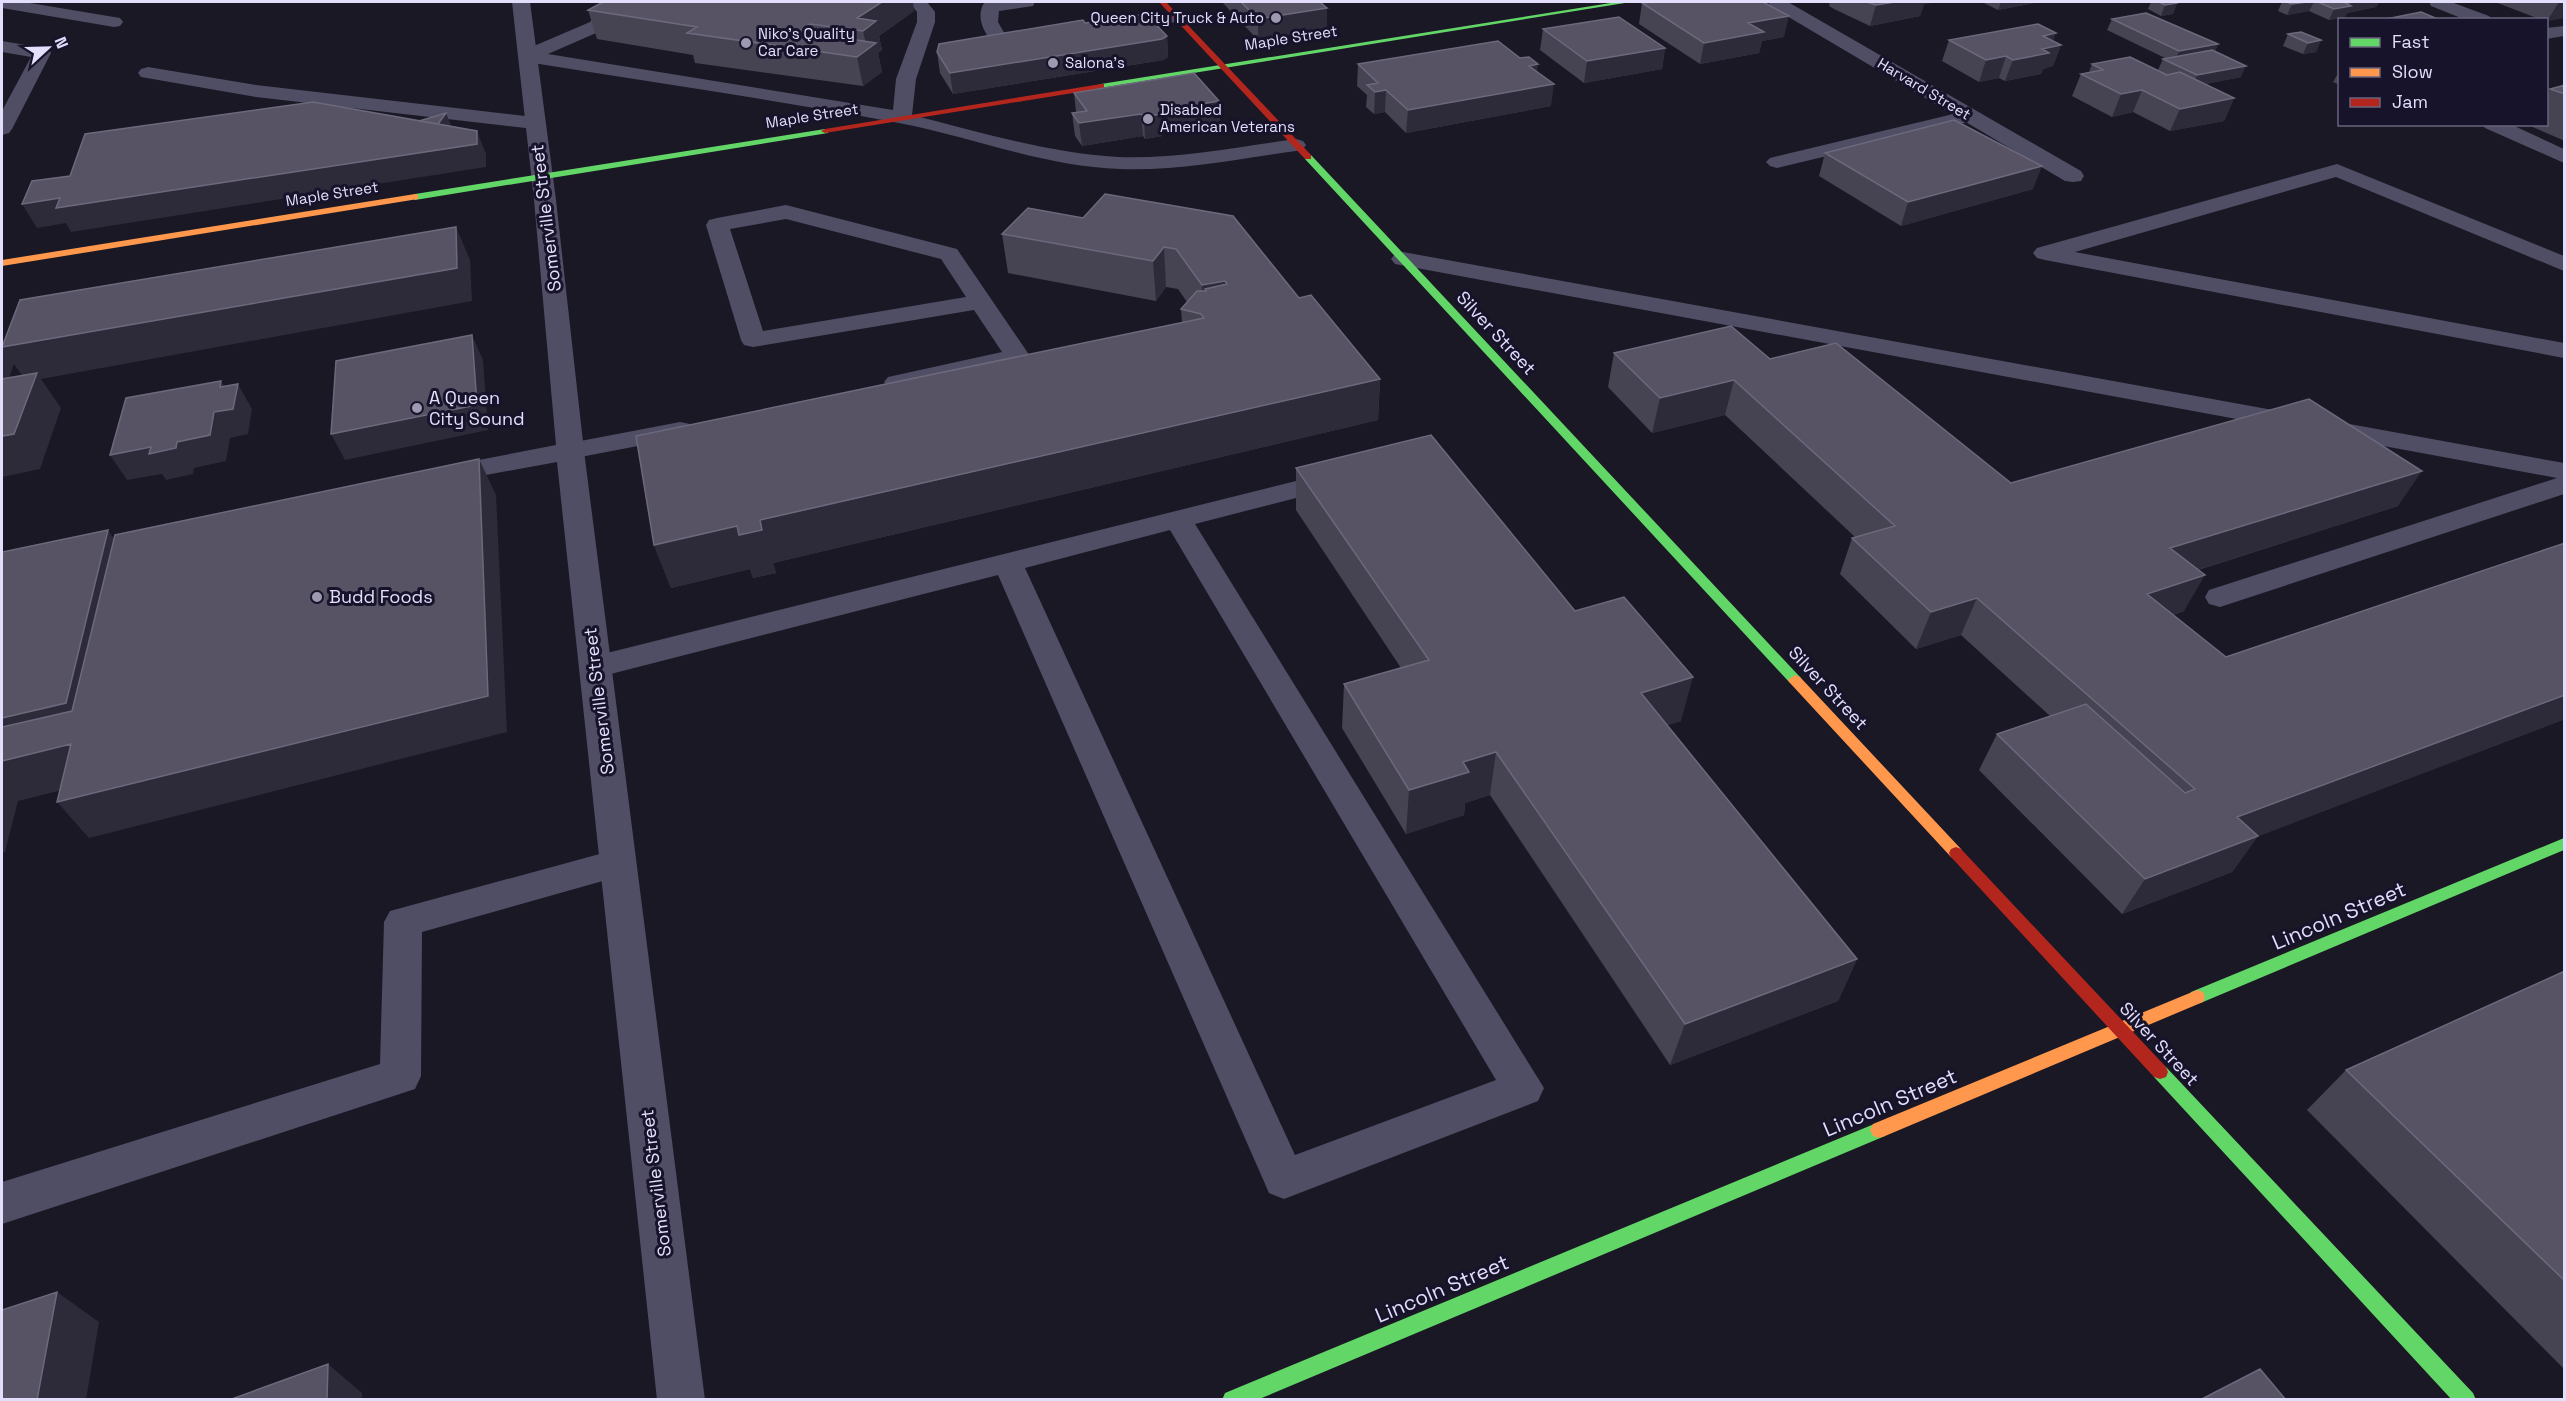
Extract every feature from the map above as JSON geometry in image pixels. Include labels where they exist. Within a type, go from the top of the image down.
[{"type":"street","name":"Somerville Street","points":[[521,2],[534,123],[543,178],[570,451],[681,1400]]},
{"type":"street","points":[[527,56],[597,26],[612,2]]},
{"type":"street","points":[[902,118],[906,79],[926,22],[926,12],[918,2]]},
{"type":"street","points":[[1027,2],[990,7],[989,21],[1000,42],[1057,34]]},
{"type":"street","name":"Silver Street","points":[[1163,2],[2466,1400]]},
{"type":"street","name":"Maple Street","points":[[2,263],[543,178],[1627,2]]},
{"type":"street","name":"Harvard Street","points":[[1776,2],[2073,176]]},
{"type":"street","points":[[2437,2],[2478,18]]},
{"type":"street","points":[[2,3],[114,22]]},
{"type":"street","points":[[1090,29],[1177,17]]},
{"type":"street","points":[[2548,34],[2565,31]]},
{"type":"street","points":[[2,47],[42,53],[2,129]]},
{"type":"street","points":[[527,56],[902,118],[1009,147],[1069,158],[1119,162],[1175,162],[1296,145]]},
{"type":"street","points":[[148,73],[256,91],[534,123]]},
{"type":"street","points":[[1778,162],[1970,116]]},
{"type":"street","points":[[2496,126],[2565,157]]},
{"type":"street","points":[[2565,264],[2337,170],[2045,253],[2565,351]]},
{"type":"street","points":[[877,387],[1017,356],[949,254],[786,212],[717,225],[753,340],[980,302]]},
{"type":"street","points":[[1403,259],[2565,471]]},
{"type":"street","points":[[415,480],[507,461],[633,441],[703,425]]},
{"type":"street","points":[[595,667],[1354,474]]},
{"type":"street","points":[[2220,597],[2565,484]]},
{"type":"street","points":[[1007,562],[1284,1179],[1524,1088],[1178,519]]},
{"type":"street","name":"Lincoln Street","points":[[1232,1400],[2565,844]]},
{"type":"street","points":[[2,1203],[400,1076],[403,922],[618,863]]},
{"type":"building","points":[[603,2],[882,2],[857,18],[876,21],[863,31],[810,24],[799,31],[876,43],[857,57],[687,33],[697,27],[588,10]]},
{"type":"building","points":[[1241,2],[1320,2],[1327,8],[1258,19]]},
{"type":"building","points":[[1763,2],[1789,16],[1748,23],[1764,32],[1704,43],[1642,3]]},
{"type":"building","points":[[1867,2],[1895,2],[1876,5]]},
{"type":"building","points":[[2159,2],[2175,2],[2177,3],[2165,5]]},
{"type":"building","points":[[2318,2],[2355,2],[2345,3],[2351,6],[2334,9]]},
{"type":"building","points":[[2421,12],[2435,18],[2391,18]]},
{"type":"building","points":[[2146,13],[2218,44],[2179,51],[2112,19]]},
{"type":"building","points":[[1146,14],[1167,36],[1162,39],[950,73],[937,52],[939,44],[1083,20],[1085,23]]},
{"type":"building","points":[[1619,17],[1665,48],[1587,61],[1543,29]]},
{"type":"building","points":[[2038,24],[2056,33],[2043,36],[2061,45],[2042,49],[2049,53],[2013,60],[2006,56],[1986,60],[1949,40]]},
{"type":"building","points":[[2301,32],[2321,40],[2308,43],[2288,34]]},
{"type":"building","points":[[1498,41],[1520,58],[1529,57],[1538,64],[1529,66],[1554,84],[1408,110],[1386,90],[1375,92],[1367,85],[1378,83],[1358,64]]},
{"type":"building","points":[[2212,50],[2246,66],[2197,75],[2163,59]]},
{"type":"building","points":[[2130,57],[2167,75],[2180,72],[2234,98],[2180,109],[2142,90],[2121,94],[2081,74],[2103,70],[2092,64]]},
{"type":"building","points":[[1194,73],[1219,101],[1159,111],[1161,114],[1144,117],[1141,114],[1079,123],[1072,113],[1087,111],[1074,93]]},
{"type":"building","points":[[2565,85],[2565,94],[2550,89]]},
{"type":"building","points":[[313,102],[477,131],[477,144],[56,208],[60,198],[22,204],[32,181],[70,176],[85,134]]},
{"type":"building","points":[[446,113],[438,124],[419,121]]},
{"type":"building","points":[[1954,120],[2042,166],[1908,202],[1825,153]]},
{"type":"building","points":[[1105,194],[1233,216],[1299,298],[1311,295],[1380,379],[760,520],[762,530],[739,535],[737,526],[654,545],[636,436],[1204,318],[1201,314],[1181,309],[1197,291],[1206,291],[1205,289],[1227,284],[1225,281],[1202,285],[1176,249],[1164,247],[1153,261],[1002,234],[1028,208],[1083,218]]},
{"type":"building","points":[[456,227],[457,268],[2,347],[20,300]]},
{"type":"building","points":[[1731,326],[1770,359],[1836,343],[2011,483],[2309,399],[2422,471],[2170,548],[2205,575],[2147,594],[2226,657],[2565,543],[2565,695],[2237,817],[2258,836],[2145,879],[1997,734],[2086,704],[2185,793],[2195,789],[1977,598],[1931,612],[1852,538],[1895,526],[1734,380],[1660,398],[1614,353]]},
{"type":"building","points":[[472,335],[477,405],[331,434],[336,361]]},
{"type":"building","points":[[37,373],[14,434],[2,436],[2,379]]},
{"type":"building","points":[[221,381],[220,387],[238,384],[233,409],[214,412],[210,435],[177,442],[176,448],[149,454],[151,447],[110,455],[126,398]]},
{"type":"building","points":[[1431,435],[1575,611],[1624,597],[1693,677],[1641,693],[1857,959],[1685,1024],[1496,752],[1463,762],[1469,772],[1409,790],[1344,684],[1429,660],[1296,468]]},
{"type":"building","points":[[479,459],[488,696],[57,802],[71,744],[2,761],[2,727],[72,711],[115,535]]},
{"type":"building","points":[[108,530],[66,703],[2,718],[2,552]]},
{"type":"building","points":[[2565,971],[2565,1281],[2346,1070]]},
{"type":"building","points":[[57,1292],[37,1400],[2,1400],[2,1310]]},
{"type":"building","points":[[328,1364],[327,1400],[229,1400]]},
{"type":"building","points":[[2260,1369],[2286,1400],[2200,1400]]},
{"type":"traffic: fast","points":[[1101,86],[1627,2]]},
{"type":"traffic: fast","points":[[415,197],[825,131]]},
{"type":"traffic: fast","points":[[1308,157],[1795,680]]},
{"type":"traffic: fast","points":[[2197,997],[2564,844]]},
{"type":"traffic: fast","points":[[2160,1072],[2466,1400]]},
{"type":"traffic: fast","points":[[1232,1400],[1879,1130]]},
{"type":"traffic: slow","points":[[2,263],[415,197]]},
{"type":"traffic: slow","points":[[1795,680],[1956,853]]},
{"type":"traffic: slow","points":[[1879,1130],[2197,997]]},
{"type":"traffic: jam","points":[[1163,2],[1308,157]]},
{"type":"traffic: jam","points":[[825,131],[1101,86]]},
{"type":"traffic: jam","points":[[1956,853],[2160,1072]]},
{"type":"place","name":"Queen City Truck & Auto","points":[[1276,18]]},
{"type":"place","name":"Niko's Quality Car Care","points":[[746,43]]},
{"type":"place","name":"Salona's","points":[[1053,63]]},
{"type":"place","name":"Disabled American Veterans","points":[[1148,119]]},
{"type":"place","name":"A Queen City Sound","points":[[417,408]]},
{"type":"place","name":"Budd Foods","points":[[317,597]]}]
